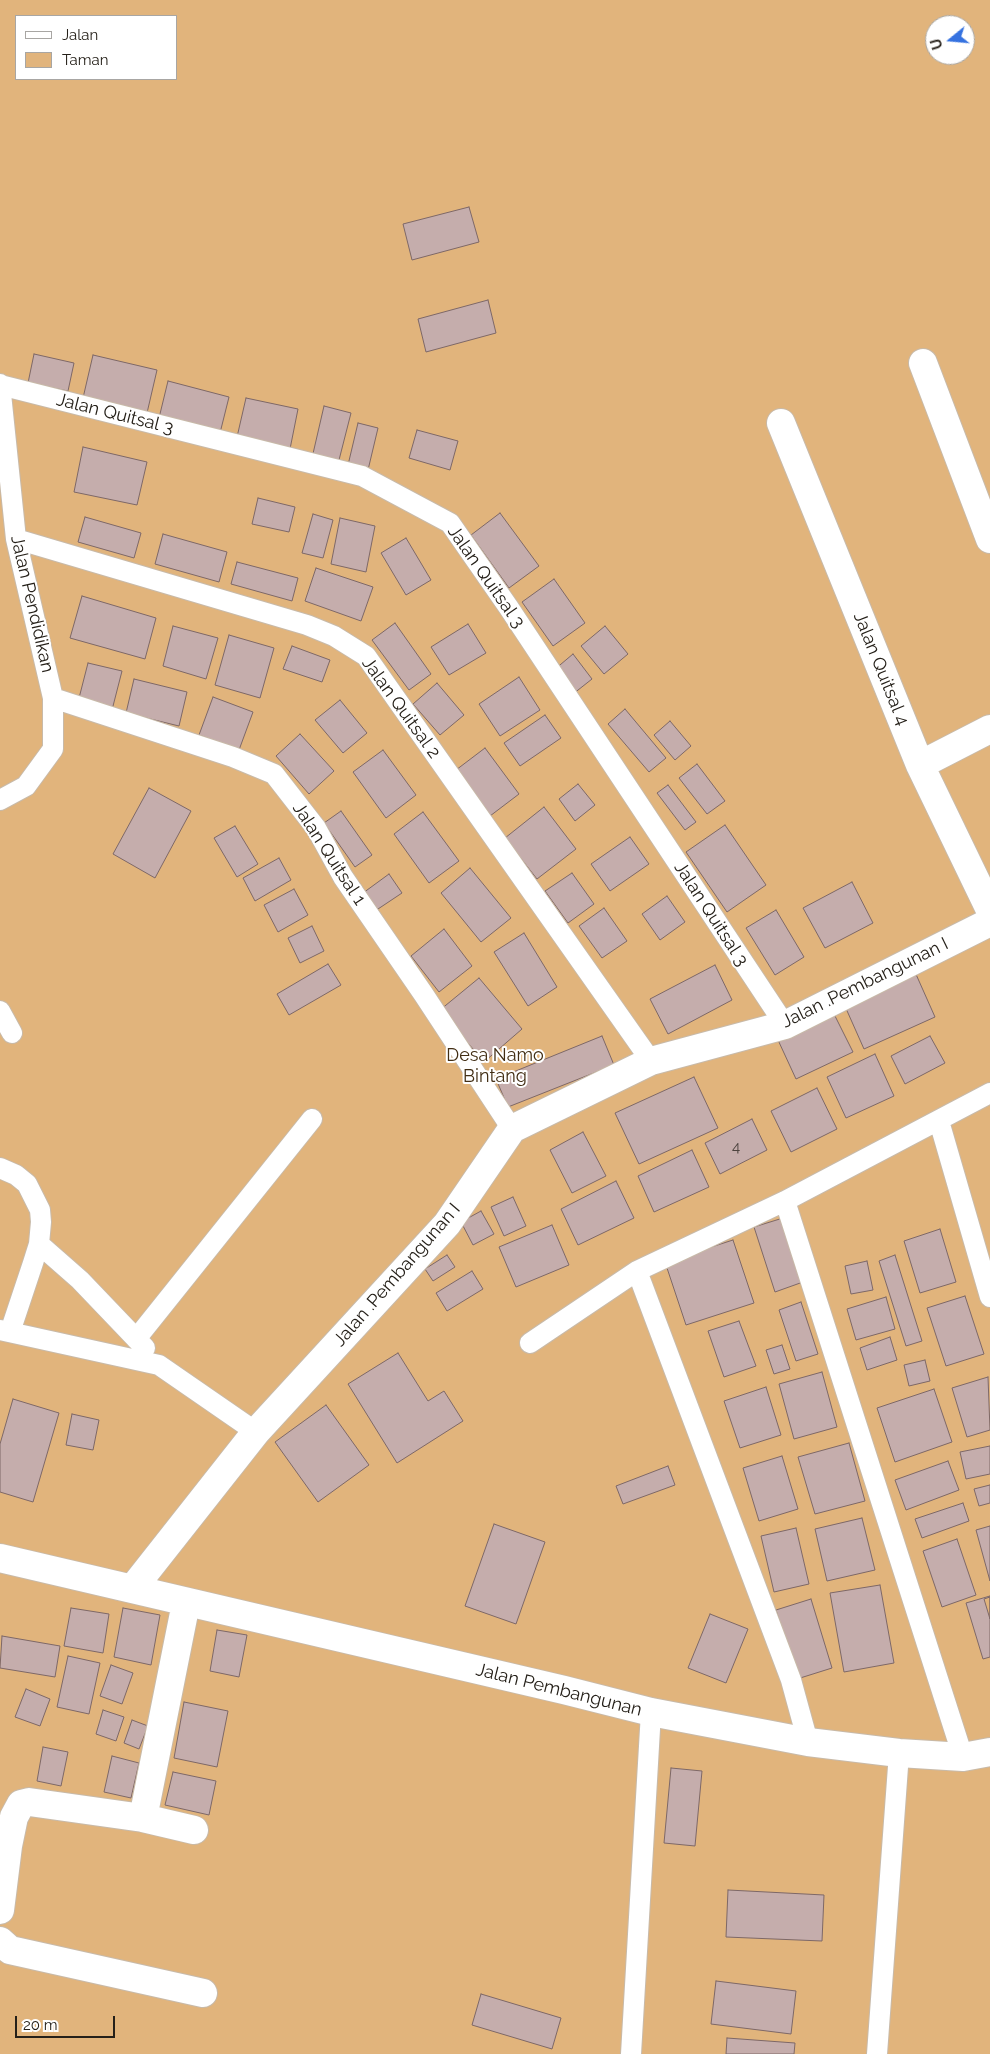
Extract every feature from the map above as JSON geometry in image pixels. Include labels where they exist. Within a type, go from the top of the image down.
[{"type":"street","points":[[923,364],[990,539]]},
{"type":"street","name":"Jalan Quitsal 4","points":[[781,423],[920,765],[990,910]]},
{"type":"street","points":[[920,765],[990,729]]},
{"type":"street","name":"Jalan .Pembangunan I","points":[[133,1588],[256,1432],[447,1224],[512,1129],[651,1061],[784,1025],[990,922]]},
{"type":"street","name":"Jalan Pembangunan","points":[[0,1558],[651,1712],[808,1742],[899,1753],[963,1756],[990,1752]]},
{"type":"street","points":[[143,1818],[186,1603]]},
{"type":"street","points":[[0,1910],[4,1845],[21,1804],[29,1802],[143,1818],[194,1830]]},
{"type":"street","points":[[0,1941],[10,1950],[203,1994]]},
{"type":"lane","name":"Jalan Pendidikan","points":[[0,385],[16,539],[53,698],[53,750],[26,786],[0,800]]},
{"type":"lane","name":"Jalan Quitsal 3","points":[[0,385],[362,476],[450,523],[509,608],[784,1025]]},
{"type":"lane","name":"Jalan Quitsal 2","points":[[16,539],[307,625],[334,636],[366,656],[651,1061]]},
{"type":"lane","name":"Jalan Quitsal 1","points":[[53,698],[233,757],[274,774],[316,828],[343,877],[424,995],[512,1129]]},
{"type":"lane","points":[[0,1012],[12,1033]]},
{"type":"lane","points":[[530,1342],[637,1271],[785,1201],[990,1093]]},
{"type":"lane","points":[[136,1338],[312,1118]]},
{"type":"lane","points":[[939,1121],[990,1297]]},
{"type":"lane","points":[[0,1168],[16,1175],[27,1184],[40,1210],[42,1222],[39,1244],[5,1331],[159,1364]]},
{"type":"lane","points":[[785,1201],[963,1756]]},
{"type":"lane","points":[[39,1244],[80,1280],[159,1364],[256,1432]]},
{"type":"lane","points":[[637,1271],[791,1680],[808,1742]]},
{"type":"lane","points":[[632,2054],[651,1712]]},
{"type":"lane","points":[[877,2054],[899,1753]]},
{"type":"green space","name":"Desa Namo Bintang","points":[[0,0],[990,0],[990,2054],[0,2054]]},
{"type":"building","points":[[469,207],[479,242],[412,260],[403,224]]},
{"type":"building","points":[[488,300],[496,333],[426,352],[418,319]]},
{"type":"building","points":[[34,354],[74,363],[68,391],[28,383]]},
{"type":"building","points":[[93,355],[157,370],[147,413],[83,398]]},
{"type":"building","points":[[168,381],[229,397],[220,433],[159,418]]},
{"type":"building","points":[[246,398],[298,409],[290,449],[237,437]]},
{"type":"building","points":[[324,406],[351,413],[338,464],[312,458]]},
{"type":"building","points":[[358,423],[378,428],[368,470],[348,465]]},
{"type":"building","points":[[417,430],[458,441],[450,470],[409,458]]},
{"type":"building","points":[[83,447],[147,462],[137,505],[74,492]]},
{"type":"building","points":[[258,498],[295,507],[289,532],[252,524]]},
{"type":"building","points":[[500,513],[539,566],[509,588],[471,535]]},
{"type":"building","points":[[313,514],[333,520],[323,558],[302,553]]},
{"type":"building","points":[[85,517],[141,533],[134,558],[78,542]]},
{"type":"building","points":[[340,518],[375,526],[366,572],[331,564]]},
{"type":"building","points":[[163,534],[227,552],[219,582],[155,564]]},
{"type":"building","points":[[406,538],[431,580],[406,595],[381,553]]},
{"type":"building","points":[[237,562],[298,578],[292,601],[231,584]]},
{"type":"building","points":[[316,568],[373,587],[361,621],[305,601]]},
{"type":"building","points":[[554,579],[585,623],[553,646],[522,602]]},
{"type":"building","points":[[82,596],[156,618],[145,659],[70,638]]},
{"type":"building","points":[[395,623],[431,674],[409,690],[372,640]]},
{"type":"building","points":[[468,624],[486,653],[449,675],[431,647]]},
{"type":"building","points":[[173,626],[218,638],[206,679],[163,666]]},
{"type":"building","points":[[605,626],[628,654],[604,674],[581,646]]},
{"type":"building","points":[[229,635],[274,648],[260,698],[215,685]]},
{"type":"building","points":[[292,646],[330,660],[322,682],[283,669]]},
{"type":"building","points":[[573,654],[592,679],[573,694],[554,670]]},
{"type":"building","points":[[88,663],[122,671],[112,710],[78,702]]},
{"type":"building","points":[[519,677],[540,710],[500,736],[479,704]]},
{"type":"building","points":[[134,679],[187,692],[179,726],[126,713]]},
{"type":"building","points":[[437,683],[464,715],[440,735],[413,704]]},
{"type":"building","points":[[213,697],[253,712],[239,750],[199,735]]},
{"type":"building","points":[[340,700],[367,733],[343,753],[315,720]]},
{"type":"building","points":[[625,709],[666,758],[649,772],[608,724]]},
{"type":"building","points":[[545,715],[561,738],[520,766],[504,743]]},
{"type":"building","points":[[670,721],[691,746],[675,760],[654,735]]},
{"type":"building","points":[[300,734],[334,771],[309,794],[276,756]]},
{"type":"building","points":[[485,748],[519,794],[490,816],[456,770]]},
{"type":"building","points":[[383,750],[416,795],[386,818],[353,772]]},
{"type":"building","points":[[697,764],[725,801],[707,814],[679,778]]},
{"type":"building","points":[[578,784],[595,805],[575,821],[559,799]]},
{"type":"building","points":[[668,785],[696,822],[685,830],[657,793]]},
{"type":"building","points":[[149,788],[191,811],[155,878],[113,854]]},
{"type":"building","points":[[544,807],[576,849],[537,879],[505,838]]},
{"type":"building","points":[[341,811],[372,855],[355,867],[324,823]]},
{"type":"building","points":[[423,812],[459,861],[429,883],[394,834]]},
{"type":"building","points":[[725,825],[766,885],[727,912],[686,852]]},
{"type":"building","points":[[235,826],[258,864],[237,877],[214,838]]},
{"type":"building","points":[[630,837],[649,864],[610,891],[591,864]]},
{"type":"building","points":[[279,858],[291,880],[255,901],[243,878]]},
{"type":"building","points":[[470,868],[511,918],[481,942],[441,893]]},
{"type":"building","points":[[572,873],[594,904],[568,923],[545,891]]},
{"type":"building","points":[[389,874],[402,893],[375,911],[363,893]]},
{"type":"building","points":[[852,882],[873,923],[825,948],[803,908]]},
{"type":"building","points":[[294,889],[308,915],[278,932],[264,905]]},
{"type":"building","points":[[667,896],[685,922],[660,940],[642,914]]},
{"type":"building","points":[[604,908],[627,941],[602,958],[579,926]]},
{"type":"building","points":[[776,910],[804,957],[775,975],[746,928]]},
{"type":"building","points":[[312,926],[324,951],[300,963],[288,938]]},
{"type":"building","points":[[444,929],[472,966],[439,992],[411,956]]},
{"type":"building","points":[[524,933],[557,987],[528,1006],[494,952]]},
{"type":"building","points":[[328,964],[341,985],[289,1015],[277,994]]},
{"type":"building","points":[[715,965],[732,1000],[668,1034],[650,999]]},
{"type":"building","points":[[915,972],[935,1017],[864,1049],[844,1004]]},
{"type":"building","points":[[479,978],[522,1029],[484,1062],[440,1010]]},
{"type":"building","points":[[834,1014],[853,1052],[796,1079],[778,1040]]},
{"type":"building","points":[[602,1036],[614,1065],[508,1107],[496,1079]]},
{"type":"building","points":[[930,1036],[945,1063],[905,1084],[891,1056]]},
{"type":"building","points":[[875,1054],[894,1096],[846,1118],[827,1077]]},
{"type":"building","points":[[694,1077],[718,1128],[639,1164],[615,1113]]},
{"type":"building","points":[[817,1088],[837,1129],[791,1152],[771,1111]]},
{"type":"building","points":[[752,1119],[767,1150],[720,1174],[705,1143]]},
{"type":"building","points":[[583,1132],[606,1176],[572,1193],[550,1150]]},
{"type":"building","points":[[692,1150],[709,1187],[654,1212],[638,1176]]},
{"type":"building","points":[[616,1181],[634,1218],[578,1245],[561,1209]]},
{"type":"building","points":[[513,1197],[526,1226],[504,1236],[491,1207]]},
{"type":"building","points":[[481,1211],[494,1234],[473,1245],[461,1222]]},
{"type":"building","points":[[783,1218],[803,1282],[775,1292],[754,1227]]},
{"type":"building","points":[[552,1225],[569,1265],[516,1287],[499,1247]]},
{"type":"building","points":[[940,1229],[956,1282],[920,1293],[904,1241]]},
{"type":"building","points":[[733,1240],[754,1303],[686,1325],[665,1262]]},
{"type":"building","points":[[447,1255],[455,1267],[433,1281],[425,1269]]},
{"type":"building","points":[[895,1255],[922,1341],[906,1346],[879,1261]]},
{"type":"building","points":[[867,1261],[873,1290],[851,1294],[845,1266]]},
{"type":"building","points":[[472,1271],[483,1289],[447,1311],[436,1293]]},
{"type":"building","points":[[965,1296],[984,1354],[946,1366],[927,1308]]},
{"type":"building","points":[[886,1297],[895,1329],[856,1340],[847,1309]]},
{"type":"building","points":[[801,1302],[818,1354],[796,1361],[779,1310]]},
{"type":"building","points":[[739,1321],[756,1366],[724,1377],[708,1331]]},
{"type":"building","points":[[890,1337],[897,1360],[867,1370],[860,1348]]},
{"type":"building","points":[[782,1345],[790,1369],[774,1374],[766,1350]]},
{"type":"building","points":[[398,1353],[428,1401],[444,1391],[463,1421],[397,1463],[348,1384]]},
{"type":"building","points":[[925,1360],[930,1381],[909,1386],[904,1365]]},
{"type":"building","points":[[822,1372],[837,1427],[794,1439],[779,1384]]},
{"type":"building","points":[[988,1377],[990,1430],[967,1437],[952,1388]]},
{"type":"building","points":[[766,1387],[781,1435],[740,1448],[724,1401]]},
{"type":"building","points":[[934,1389],[952,1442],[895,1462],[877,1408]]},
{"type":"building","points":[[13,1399],[59,1413],[33,1502],[0,1492],[0,1444]]},
{"type":"building","points":[[326,1405],[369,1465],[318,1502],[275,1442]]},
{"type":"building","points":[[72,1414],[99,1420],[93,1450],[66,1445]]},
{"type":"building","points":[[849,1443],[865,1501],[815,1514],[798,1457]]},
{"type":"building","points":[[990,1446],[990,1474],[966,1479],[960,1452]]},
{"type":"building","points":[[782,1456],[798,1509],[759,1521],[743,1468]]},
{"type":"building","points":[[948,1461],[959,1490],[906,1510],[895,1480]]},
{"type":"building","points":[[668,1466],[675,1485],[623,1504],[616,1486]]},
{"type":"building","points":[[990,1485],[990,1503],[979,1506],[974,1489]]},
{"type":"building","points":[[963,1503],[969,1521],[922,1538],[915,1519]]},
{"type":"building","points":[[862,1518],[875,1570],[827,1581],[815,1529]]},
{"type":"building","points":[[494,1524],[545,1542],[516,1624],[465,1606]]},
{"type":"building","points":[[990,1526],[990,1581],[976,1530]]},
{"type":"building","points":[[796,1528],[809,1584],[774,1592],[761,1536]]},
{"type":"building","points":[[957,1539],[976,1595],[942,1607],[923,1551]]},
{"type":"building","points":[[880,1585],[894,1663],[844,1672],[830,1593]]},
{"type":"building","points":[[990,1596],[990,1657],[983,1659],[966,1603]]},
{"type":"building","points":[[990,1597],[990,1619],[984,1599]]},
{"type":"building","points":[[811,1599],[832,1668],[797,1679],[776,1610]]},
{"type":"building","points":[[71,1608],[109,1614],[103,1653],[64,1646]]},
{"type":"building","points":[[123,1608],[160,1615],[151,1665],[114,1657]]},
{"type":"building","points":[[710,1614],[748,1629],[726,1683],[688,1668]]},
{"type":"building","points":[[217,1630],[247,1635],[239,1677],[210,1671]]},
{"type":"building","points":[[2,1636],[60,1646],[55,1677],[0,1668]]},
{"type":"building","points":[[68,1656],[100,1663],[89,1714],[57,1707]]},
{"type":"building","points":[[111,1665],[133,1673],[122,1704],[100,1696]]},
{"type":"building","points":[[26,1689],[50,1699],[40,1726],[15,1717]]},
{"type":"building","points":[[184,1702],[228,1711],[217,1767],[174,1758]]},
{"type":"building","points":[[103,1710],[124,1717],[116,1741],[96,1734]]},
{"type":"building","points":[[132,1720],[148,1726],[139,1749],[124,1743]]},
{"type":"building","points":[[43,1747],[68,1752],[61,1786],[37,1781]]},
{"type":"building","points":[[112,1756],[139,1763],[131,1798],[104,1792]]},
{"type":"building","points":[[671,1768],[702,1771],[695,1846],[664,1843]]},
{"type":"building","points":[[173,1772],[216,1781],[209,1815],[165,1805]]},
{"type":"building","points":[[728,1890],[824,1895],[822,1941],[726,1937]]},
{"type":"building","points":[[716,1981],[796,1991],[791,2034],[711,2024]]},
{"type":"building","points":[[481,1994],[561,2018],[552,2049],[472,2025]]},
{"type":"building","points":[[727,2038],[795,2043],[794,2054],[726,2054]]}]
